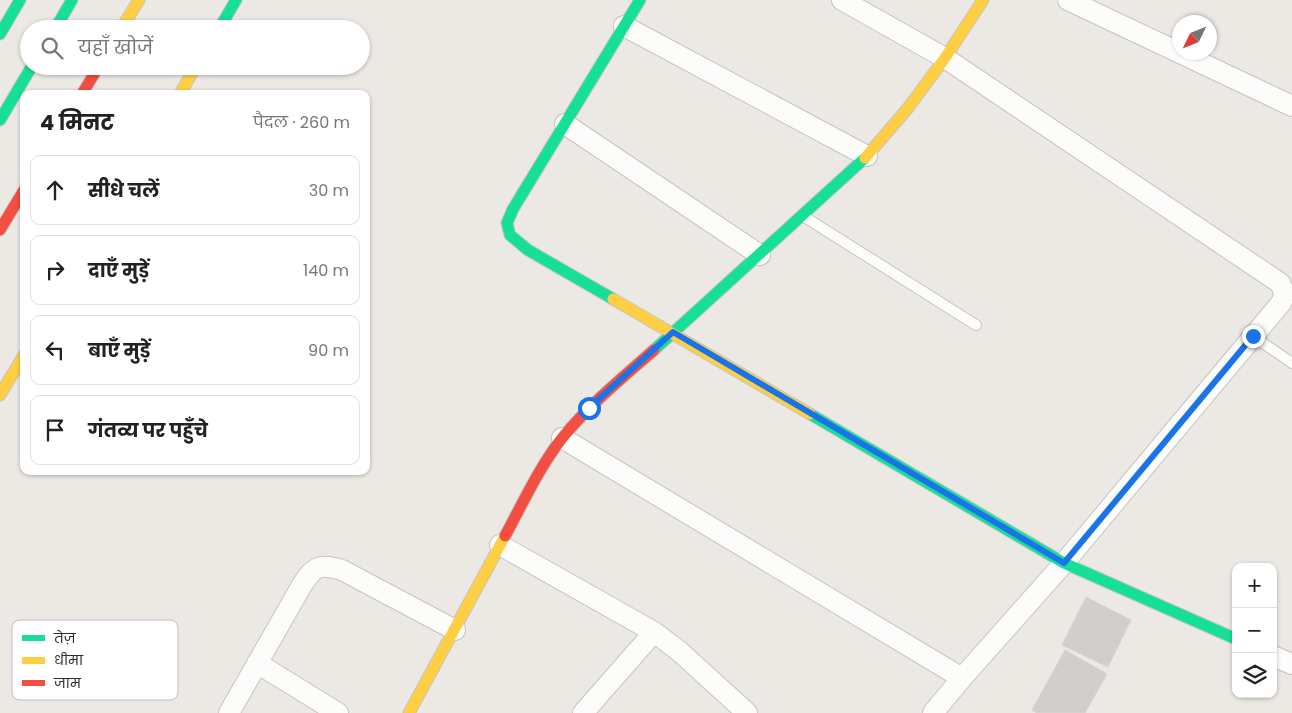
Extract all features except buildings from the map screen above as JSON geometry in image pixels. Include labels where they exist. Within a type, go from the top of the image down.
[{"type":"main road","points":[[0,34],[20,0]]},
{"type":"main road","points":[[60,20],[72,0]]},
{"type":"main road","points":[[126,20],[138,0]]},
{"type":"main road","points":[[224,20],[236,0]]},
{"type":"main road","points":[[640,0],[513,209],[507,223],[510,235],[528,250],[673,332],[1064,563],[1232,637]]},
{"type":"main road","points":[[409,713],[540,471],[562,438],[589,408],[867,156],[908,108],[945,58],[983,0]]},
{"type":"main road","points":[[0,120],[27,75]]},
{"type":"main road","points":[[84,90],[94,75]]},
{"type":"main road","points":[[182,90],[191,75]]},
{"type":"main road","points":[[0,230],[20,197]]},
{"type":"main road","points":[[0,395],[20,362]]},
{"type":"street","points":[[842,0],[945,58],[1280,283],[1289,295],[1064,563],[962,678],[944,710]]},
{"type":"street","points":[[1068,0],[1292,106]]},
{"type":"street","points":[[624,26],[867,156]]},
{"type":"street","points":[[565,124],[760,255]]},
{"type":"street","points":[[562,438],[962,678]]},
{"type":"street","points":[[500,545],[654,632],[679,650],[746,713]]},
{"type":"street","points":[[229,713],[302,585],[309,574],[318,566],[328,566],[342,570],[454,630]]},
{"type":"street","points":[[583,713],[654,632]]},
{"type":"street","points":[[1277,658],[1292,664]]},
{"type":"street","points":[[257,663],[338,713]]},
{"type":"lane","points":[[802,216],[976,325]]},
{"type":"lane","points":[[1253,336],[1292,363]]},
{"type":"traffic: fast","points":[[0,34],[20,0]]},
{"type":"traffic: fast","points":[[60,20],[72,0]]},
{"type":"traffic: fast","points":[[224,20],[236,0]]},
{"type":"traffic: fast","points":[[613,299],[528,250],[510,235],[507,223],[513,209],[640,0]]},
{"type":"traffic: fast","points":[[0,120],[27,75]]},
{"type":"traffic: fast","points":[[654,350],[865,158]]},
{"type":"traffic: fast","points":[[810,414],[1064,563],[1232,637]]},
{"type":"traffic: slow","points":[[127,20],[139,0]]},
{"type":"traffic: slow","points":[[865,158],[908,108],[945,58],[983,0]]},
{"type":"traffic: slow","points":[[182,90],[191,75]]},
{"type":"traffic: slow","points":[[613,299],[810,414]]},
{"type":"traffic: slow","points":[[0,395],[20,362]]},
{"type":"traffic: slow","points":[[409,713],[505,536]]},
{"type":"traffic: jam","points":[[84,90],[94,75]]},
{"type":"traffic: jam","points":[[0,230],[20,197]]},
{"type":"traffic: jam","points":[[505,536],[539,473],[563,437],[618,381],[654,350]]},
{"type":"route","points":[[589,408],[673,332],[1064,563],[1253,336]]}]
